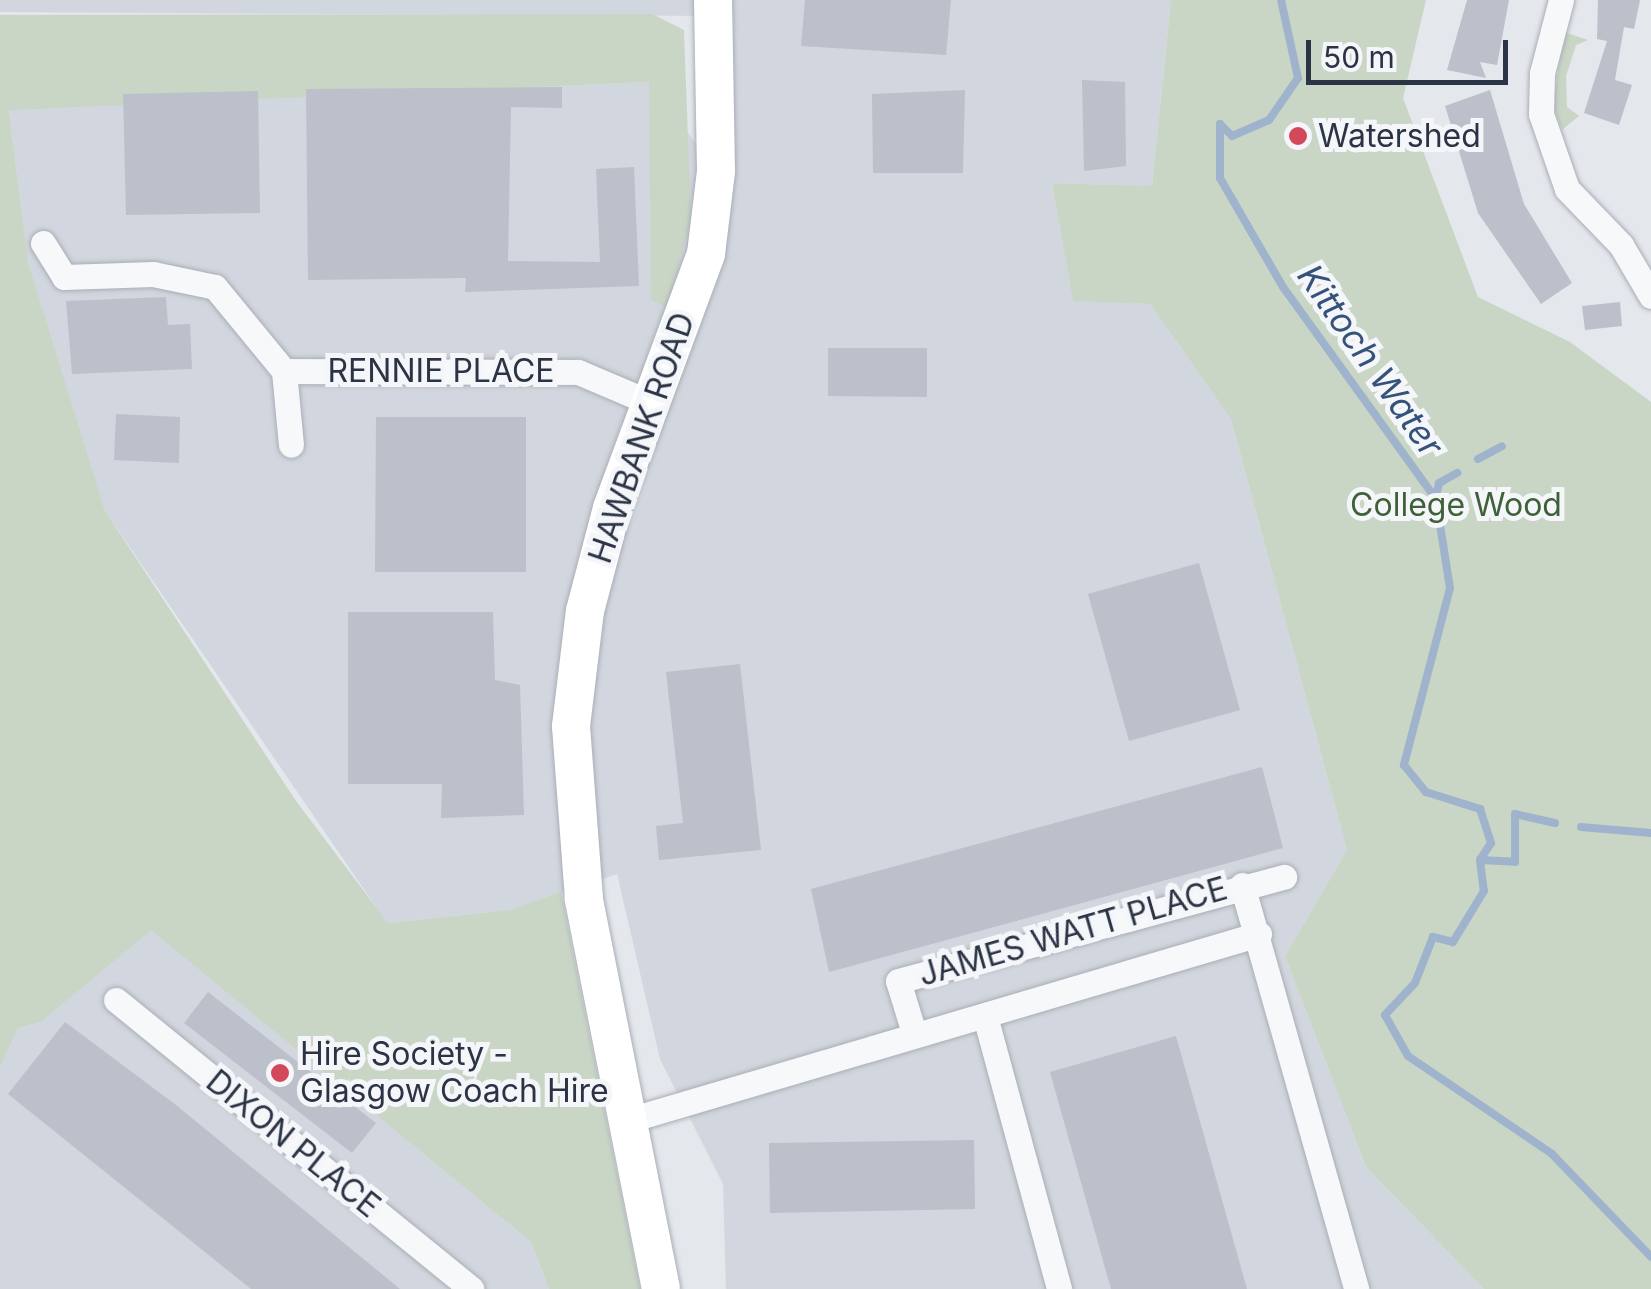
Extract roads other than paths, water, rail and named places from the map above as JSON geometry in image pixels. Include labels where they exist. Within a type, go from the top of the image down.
[{"type":"street","name":"HAWBANK ROAD","points":[[661,1289],[584,898],[571,726],[585,611],[651,403],[706,254],[716,171],[713,0]]},
{"type":"street","points":[[1561,0],[1542,73],[1542,114],[1567,189],[1621,245],[1651,296]]},
{"type":"street","name":"RENNIE PLACE","points":[[43,243],[64,277],[154,274],[216,286],[284,370],[291,446]]},
{"type":"street","name":"RENNIE PLACE","points":[[284,370],[578,372],[651,403]]},
{"type":"street","name":"JAMES WATT PLACE","points":[[914,1034],[898,981],[1242,885],[1284,877]]},
{"type":"street","name":"JAMES WATT PLACE","points":[[1242,885],[1259,934],[1356,1289]]},
{"type":"street","name":"JAMES WATT PLACE","points":[[629,1120],[1259,934]]},
{"type":"street","name":"DIXON PLACE","points":[[116,1000],[471,1289]]},
{"type":"street","name":"JAMES WATT PLACE","points":[[985,1016],[1059,1289]]},
{"type":"waterway","name":"Kittoch Water","points":[[1281,0],[1298,78],[1269,120],[1232,136],[1220,124],[1220,178],[1283,287],[1436,499],[1450,588],[1404,765],[1426,792],[1480,809],[1491,843],[1480,860],[1484,891],[1453,942],[1433,937],[1415,983],[1385,1015],[1408,1056],[1552,1154],[1651,1257]]},
{"type":"waterway","points":[[1478,459],[1502,446]]},
{"type":"waterway","points":[[1436,497],[1439,483],[1457,473]]},
{"type":"waterway","points":[[1480,860],[1515,862],[1515,814],[1555,823]]},
{"type":"waterway","points":[[1581,827],[1651,833]]},
{"type":"place","name":"Watershed","points":[[1298,136]]},
{"type":"place","name":"Hire Society - Glasgow Coach Hire","points":[[280,1073]]},
{"type":"park label","name":"College Wood","points":[[1456,505]]}]
